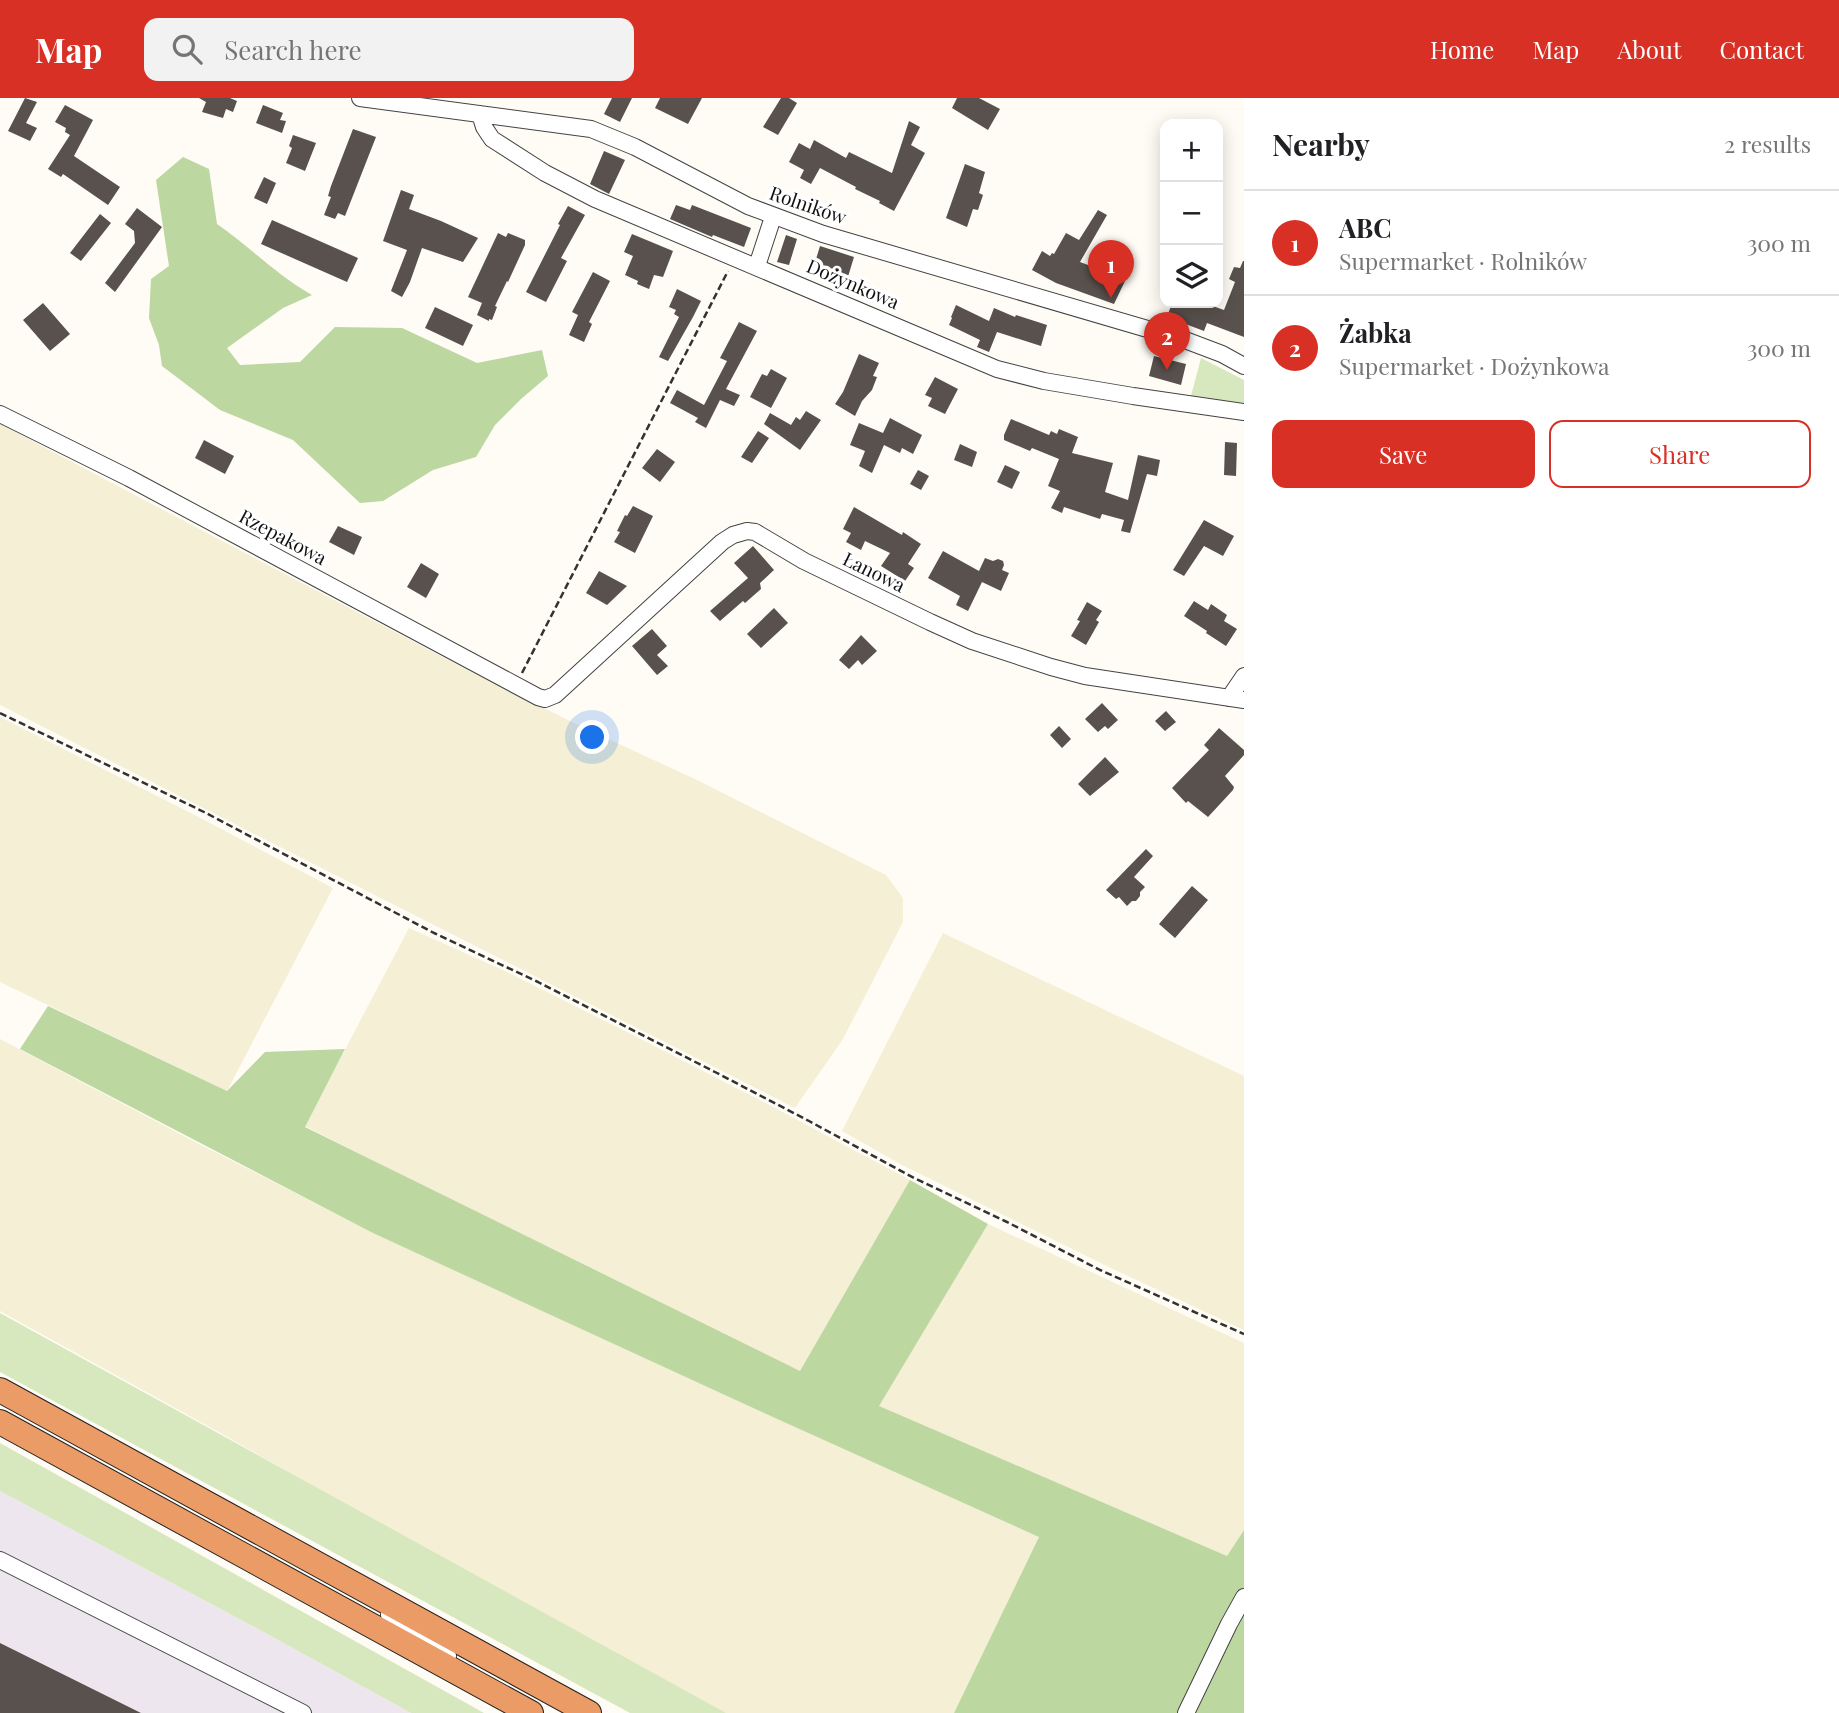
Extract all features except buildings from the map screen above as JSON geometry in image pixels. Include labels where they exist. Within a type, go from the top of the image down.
[{"type":"highway","points":[[0,1390],[589,1713]]},
{"type":"highway","points":[[0,1422],[531,1713]]},
{"type":"street","name":"Rolników","points":[[360,98],[406,102],[602,132],[773,217],[1185,340],[1222,354],[1244,366]]},
{"type":"street","name":"Dożynkowa","points":[[480,114],[492,139],[568,186],[1009,373],[1133,396],[1244,412]]},
{"type":"street","points":[[757,266],[773,217]]},
{"type":"street","name":"Rzepakowa","points":[[0,414],[129,478],[545,699]]},
{"type":"street","name":"Łanowa","points":[[545,699],[555,695],[722,542],[747,531],[761,535],[804,561],[930,622],[1015,656],[1085,676],[1237,699]]},
{"type":"street","points":[[1237,699],[1244,676]]},
{"type":"street","points":[[301,1555],[531,1713]]},
{"type":"street","points":[[0,1560],[303,1713]]},
{"type":"street","points":[[289,1580],[545,1689]]},
{"type":"street","points":[[1186,1713],[1244,1597]]},
{"type":"path","points":[[515,685],[735,257]]},
{"type":"path","points":[[0,713],[204,812],[435,933],[704,1066],[914,1178],[1100,1270],[1244,1334]]},
{"type":"shaded area","points":[[0,424],[454,663],[886,875],[903,898],[903,922],[843,1039],[795,1108],[0,705]]},
{"type":"shaded area","points":[[0,717],[333,888],[227,1091],[0,982]]},
{"type":"shaded area","points":[[409,928],[505,971],[627,1032],[910,1180],[800,1371],[682,1317],[305,1126]]},
{"type":"shaded area","points":[[943,933],[1244,1076],[1244,1330],[902,1165],[842,1131]]},
{"type":"shaded area","points":[[0,1039],[374,1233],[1039,1537],[954,1713],[722,1713],[509,1598],[0,1311]]},
{"type":"shaded area","points":[[988,1224],[1244,1343],[1244,1530],[1227,1556],[878,1406]]},
{"type":"shaded area","points":[[0,1491],[258,1629],[411,1713],[0,1713]]},
{"type":"green space","points":[[183,157],[209,169],[217,224],[287,279],[312,295],[283,308],[227,348],[240,365],[300,362],[335,327],[402,328],[477,363],[542,350],[548,376],[495,425],[476,457],[433,470],[383,501],[360,503],[293,440],[220,410],[162,366],[159,345],[149,318],[151,279],[169,266],[156,180]]},
{"type":"green space","points":[[1201,358],[1244,380],[1244,404],[1191,396]]},
{"type":"green space","points":[[48,1006],[227,1091],[265,1052],[345,1049],[305,1127],[800,1371],[910,1180],[988,1224],[879,1406],[1227,1556],[1244,1530],[1244,1713],[954,1713],[1039,1537],[373,1233],[20,1049]]},
{"type":"green space","points":[[0,1313],[726,1713],[630,1713],[0,1372]]},
{"type":"green space","points":[[0,1443],[484,1713],[411,1713],[0,1491]]},
{"type":"place","name":"ABC","points":[[1111,298]]},
{"type":"place","name":"Żabka","points":[[1167,370]]}]
